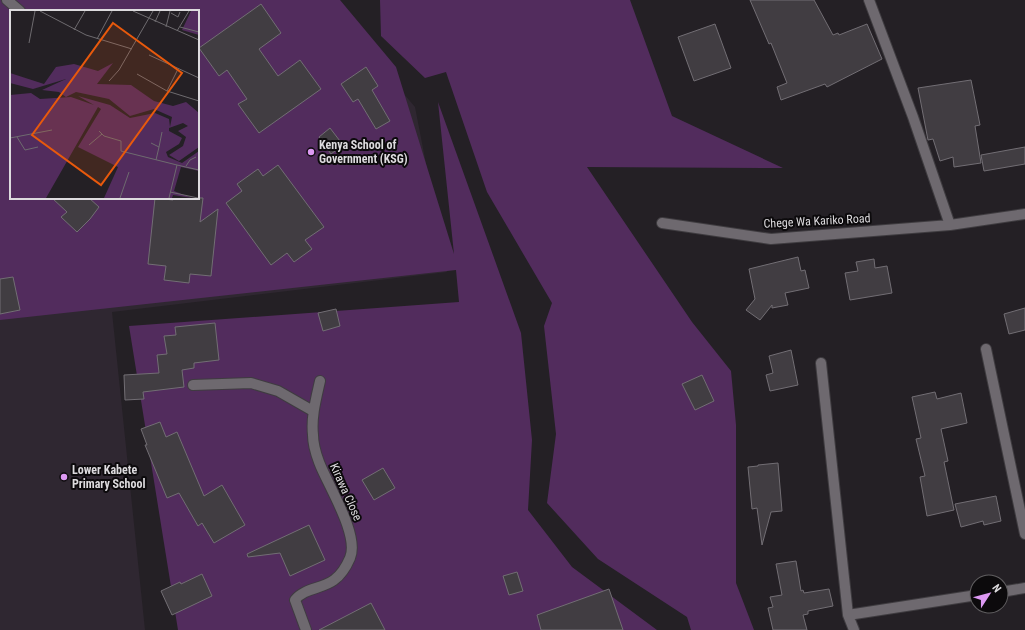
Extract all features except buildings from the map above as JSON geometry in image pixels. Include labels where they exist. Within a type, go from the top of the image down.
[{"type":"street","points":[[7,0],[19,10]]},
{"type":"street","points":[[869,0],[913,117],[950,225]]},
{"type":"street","name":"Chege Wa Kariko Road","points":[[662,224],[771,239],[950,225],[1025,214]]},
{"type":"street","points":[[986,349],[1025,534]]},
{"type":"street","points":[[821,363],[848,615],[854,630]]},
{"type":"street","name":"Kirawa Close","points":[[306,630],[295,600],[298,595],[334,580],[343,570],[351,556],[352,540],[346,522],[318,460],[313,435],[313,411],[320,381]]},
{"type":"street","points":[[193,385],[251,383],[278,391],[313,411]]},
{"type":"street","points":[[1009,591],[1025,588]]},
{"type":"street","points":[[848,615],[969,596]]},
{"type":"shaded area","name":"Kenya School of Government (KSG)","points":[[0,0],[324,0],[415,107],[447,272],[112,312],[145,630],[0,630]]},
{"type":"shaded area","points":[[0,0],[340,0],[396,67],[454,254],[438,102],[521,333],[532,440],[528,510],[572,567],[657,630],[178,630],[129,326],[459,302],[456,270],[0,320]]},
{"type":"shaded area","points":[[380,0],[630,0],[672,116],[783,168],[587,167],[692,322],[731,371],[736,425],[736,583],[754,630],[691,630],[687,617],[598,559],[547,503],[556,434],[544,326],[552,303],[487,192],[446,72],[425,78],[381,36]]},
{"type":"place","name":"Kenya School of Government (KSG)","points":[[311,152]]},
{"type":"place","name":"Lower Kabete Primary School","points":[[64,477]]}]
